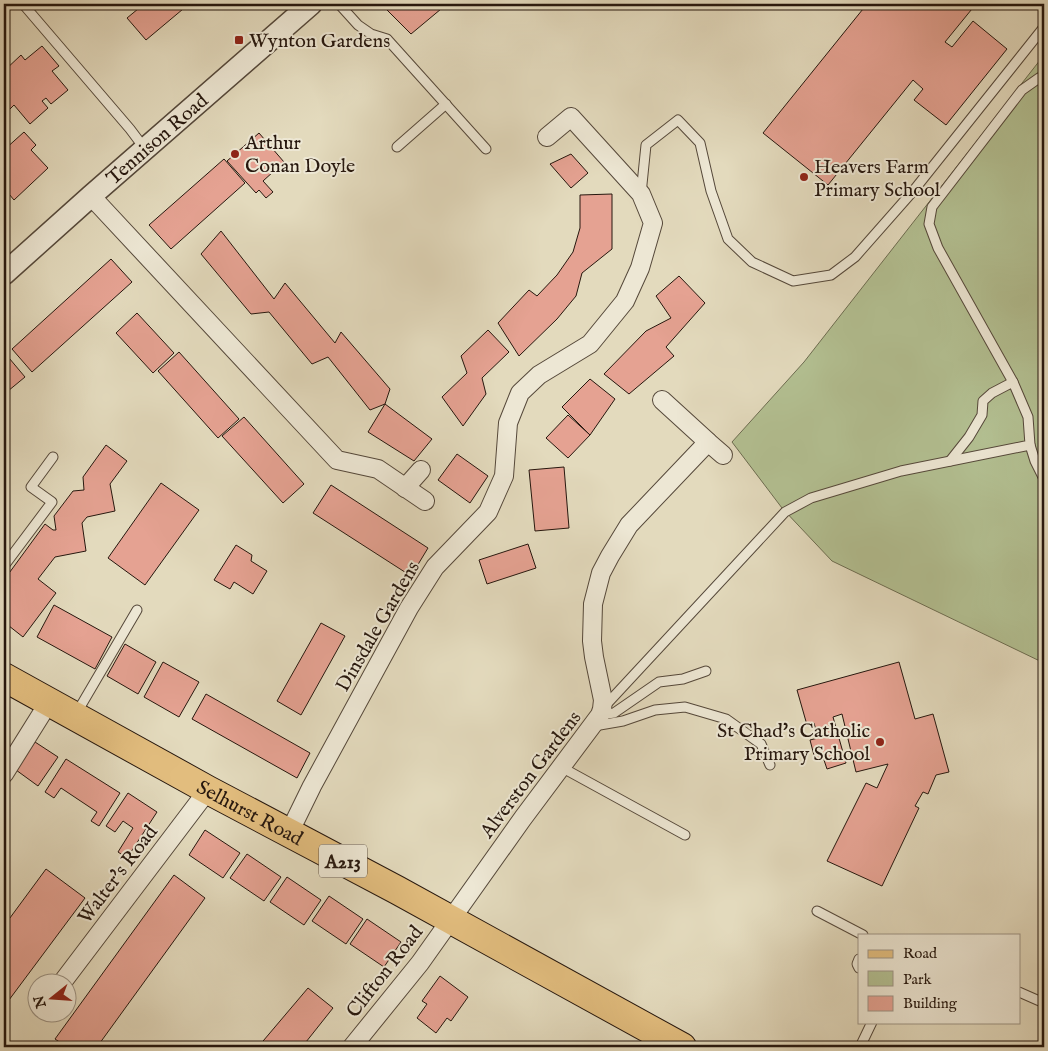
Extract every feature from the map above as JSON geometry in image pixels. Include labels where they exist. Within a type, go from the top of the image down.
[{"type":"main road","name":"Selhurst Road","points":[[4,677],[682,1047]]},
{"type":"street","name":"Tennison Road","points":[[4,274],[311,4]]},
{"type":"street","name":"Dinsdale Gardens","points":[[289,833],[312,786],[409,608],[435,567],[488,512],[504,476],[508,422],[520,393],[539,375],[590,344],[625,301],[640,268],[653,223],[641,194],[571,117],[547,137]]},
{"type":"street","points":[[91,196],[337,460],[378,469],[425,501]]},
{"type":"street","points":[[662,400],[723,455]]},
{"type":"street","name":"Alverston Gardens","points":[[450,920],[522,818],[598,716],[603,700],[592,641],[594,604],[601,573],[629,525],[708,442]]},
{"type":"street","points":[[405,488],[422,470]]},
{"type":"street","points":[[4,774],[49,702]]},
{"type":"street","name":"Walter's Road","points":[[69,974],[208,790]]},
{"type":"street","name":"Clifton Road","points":[[352,1047],[420,963],[450,920]]},
{"type":"lane","points":[[23,4],[145,149]]},
{"type":"lane","points":[[338,4],[358,25],[371,34],[387,38],[486,149]]},
{"type":"lane","points":[[641,194],[646,144],[678,120],[700,143],[711,191],[728,239],[752,262],[793,282],[831,275],[855,257],[907,197],[1044,27]]},
{"type":"lane","points":[[1044,75],[1022,90],[932,207],[929,224],[938,248],[1012,382],[1028,417],[1030,446],[1044,479]]},
{"type":"lane","points":[[397,146],[446,104]]},
{"type":"lane","points":[[950,461],[969,437],[982,415],[983,401],[992,393],[1012,382]]},
{"type":"lane","points":[[598,716],[784,512],[811,498],[901,471],[1030,446]]},
{"type":"lane","points":[[4,566],[52,502],[31,486],[53,456]]},
{"type":"lane","points":[[75,716],[138,610]]},
{"type":"lane","points":[[598,716],[614,713],[659,682],[683,679],[706,671]]},
{"type":"lane","points":[[598,716],[623,721],[655,710],[685,707],[726,719],[761,744],[770,765]]},
{"type":"lane","points":[[561,767],[685,835]]},
{"type":"lane","points":[[817,911],[861,934]]},
{"type":"lane","points":[[1020,992],[1044,1003]]},
{"type":"lane","points":[[860,1047],[871,1024]]},
{"type":"green space","points":[[1044,55],[1044,663],[832,561],[782,508],[732,442],[804,362]]},
{"type":"building","points":[[144,4],[189,4],[146,40],[127,18]]},
{"type":"building","points":[[390,4],[447,4],[411,34],[385,8]]},
{"type":"building","points":[[867,4],[976,4],[945,42],[952,47],[973,21],[1007,49],[946,125],[914,100],[923,89],[913,80],[828,185],[763,133]]},
{"type":"building","points":[[42,46],[59,66],[52,71],[68,90],[51,104],[46,98],[42,101],[48,108],[30,124],[14,105],[8,111],[4,107],[4,78],[6,77],[4,71],[21,55],[25,60]]},
{"type":"building","points":[[24,132],[36,145],[31,150],[48,168],[14,200],[4,188],[4,150]]},
{"type":"building","points":[[259,133],[284,162],[263,181],[273,192],[266,198],[259,190],[256,193],[227,161]]},
{"type":"building","points":[[571,154],[588,173],[571,188],[550,164]]},
{"type":"building","points":[[224,159],[245,183],[171,249],[149,225]]},
{"type":"building","points":[[612,194],[612,249],[582,273],[576,296],[557,319],[519,356],[498,323],[529,290],[537,296],[557,275],[573,252],[580,228],[580,195]]},
{"type":"building","points":[[221,231],[274,299],[285,283],[335,343],[341,332],[390,389],[385,404],[370,410],[328,357],[312,364],[269,312],[251,314],[201,254]]},
{"type":"building","points":[[111,259],[132,282],[32,372],[12,349]]},
{"type":"building","points":[[679,276],[705,303],[666,347],[674,356],[629,394],[604,374],[646,331],[671,318],[656,296]]},
{"type":"building","points":[[137,313],[174,353],[153,373],[116,333]]},
{"type":"building","points":[[488,330],[509,352],[482,378],[486,394],[463,426],[442,397],[467,373],[461,356]]},
{"type":"building","points":[[4,352],[25,377],[8,391],[4,387]]},
{"type":"building","points":[[179,352],[239,419],[218,438],[158,371]]},
{"type":"building","points":[[590,379],[615,399],[590,435],[562,407]]},
{"type":"building","points":[[385,404],[432,439],[414,461],[368,432]]},
{"type":"building","points":[[568,415],[590,435],[568,458],[546,438]]},
{"type":"building","points":[[244,417],[304,484],[283,503],[222,436]]},
{"type":"building","points":[[106,445],[127,461],[110,484],[115,511],[87,517],[82,523],[86,551],[55,557],[38,579],[56,593],[23,637],[4,622],[4,580],[45,524],[56,530],[54,516],[73,491],[84,490],[83,477]]},
{"type":"building","points":[[457,454],[488,476],[470,503],[438,480]]},
{"type":"building","points":[[564,467],[569,528],[535,531],[529,470]]},
{"type":"building","points":[[161,483],[199,510],[145,585],[108,558]]},
{"type":"building","points":[[331,485],[428,548],[411,576],[313,513]]},
{"type":"building","points":[[528,544],[536,568],[487,584],[479,560]]},
{"type":"building","points":[[236,545],[252,555],[251,561],[267,571],[253,594],[234,582],[230,589],[214,580]]},
{"type":"building","points":[[54,605],[112,637],[95,669],[37,637]]},
{"type":"building","points":[[321,623],[345,636],[301,715],[277,701]]},
{"type":"building","points":[[125,644],[156,662],[138,694],[107,676]]},
{"type":"building","points":[[163,662],[199,682],[179,717],[144,697]]},
{"type":"building","points":[[899,662],[915,719],[933,714],[949,772],[936,775],[928,794],[923,792],[915,806],[919,808],[882,886],[827,861],[866,783],[877,788],[888,764],[856,772],[842,714],[833,717],[846,763],[827,769],[823,757],[815,759],[810,740],[818,738],[814,723],[807,725],[797,690]]},
{"type":"building","points":[[206,694],[310,753],[297,778],[192,719]]},
{"type":"building","points":[[35,742],[58,757],[38,786],[16,770]]},
{"type":"building","points":[[66,759],[120,793],[99,826],[91,821],[97,812],[61,788],[54,798],[45,792]]},
{"type":"building","points":[[128,793],[157,812],[127,858],[118,852],[133,828],[123,821],[115,832],[106,826]]},
{"type":"building","points":[[205,830],[240,853],[223,878],[189,855]]},
{"type":"building","points":[[247,854],[281,877],[264,901],[230,878]]},
{"type":"building","points":[[46,869],[85,898],[6,1004],[4,1003],[4,926]]},
{"type":"building","points":[[174,875],[205,898],[97,1047],[67,1047],[55,1039],[66,1024],[78,1024],[78,1007]]},
{"type":"building","points":[[287,877],[321,900],[304,925],[270,902]]},
{"type":"building","points":[[329,896],[363,919],[346,944],[312,921]]},
{"type":"building","points":[[367,919],[401,942],[384,967],[350,944]]},
{"type":"building","points":[[440,976],[468,997],[451,1021],[447,1018],[436,1033],[417,1018],[427,1004],[422,1001]]},
{"type":"building","points":[[308,988],[333,1008],[302,1047],[258,1047]]},
{"type":"place","name":"Wynton Gardens","points":[[239,40]]},
{"type":"place","name":"Arthur Conan Doyle","points":[[235,154]]},
{"type":"place","name":"Heavers Farm Primary School","points":[[804,177]]},
{"type":"place","name":"St Chad's Catholic Primary School","points":[[880,742]]}]
